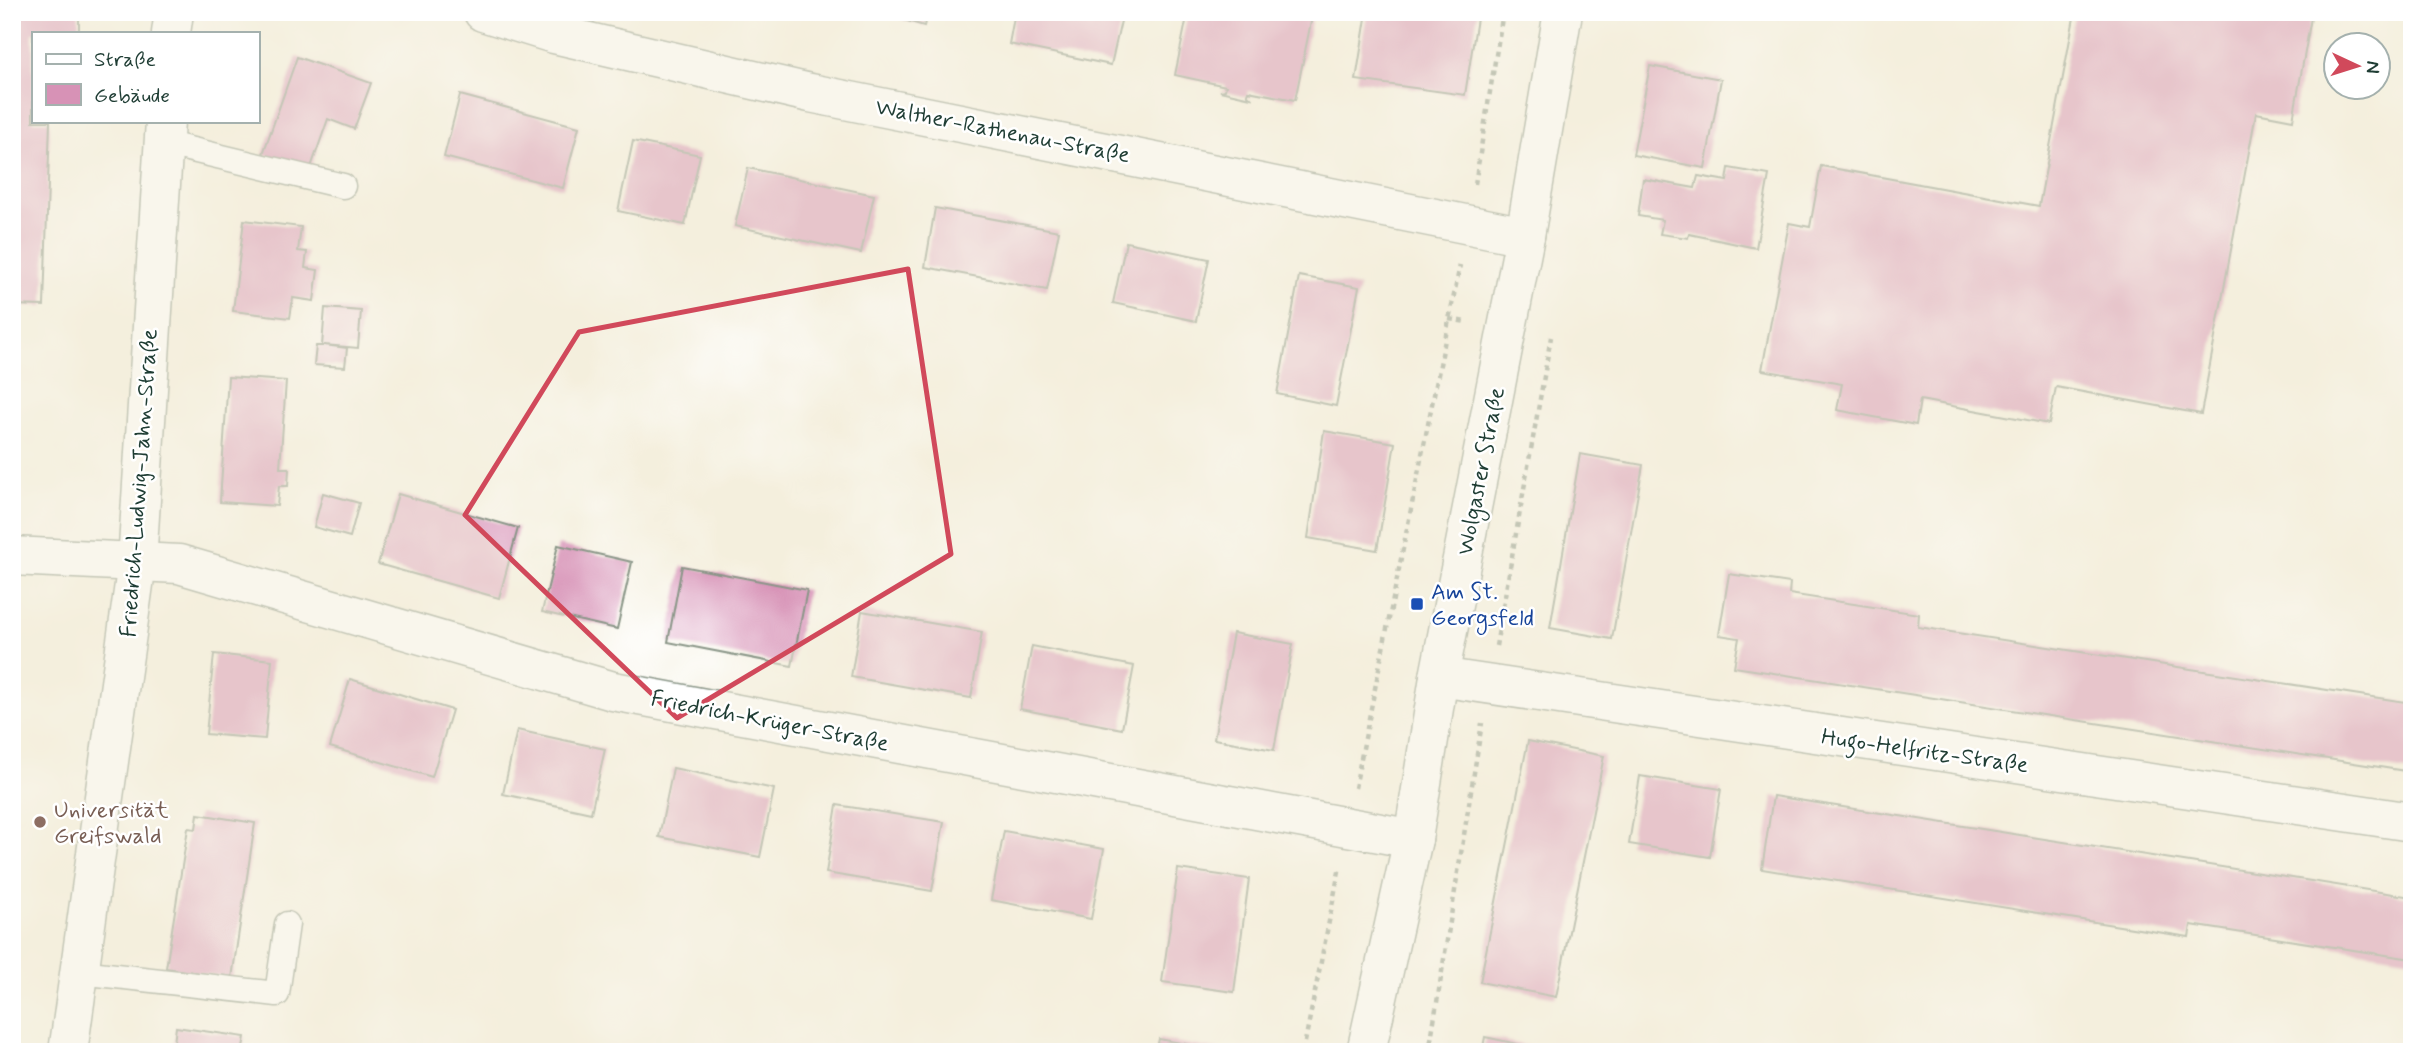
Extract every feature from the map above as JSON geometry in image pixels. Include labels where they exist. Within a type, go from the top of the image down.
[{"type":"street","points":[[172,32],[174,12]]},
{"type":"street","name":"Walther-Rathenau-Straße","points":[[483,12],[554,34],[810,93],[1525,236]]},
{"type":"street","name":"Wolgaster Straße","points":[[1366,1052],[1413,839],[1439,677],[1525,236],[1563,12]]},
{"type":"street","name":"Friedrich-Ludwig-Jahn-Straße","points":[[68,1052],[136,564],[164,132]]},
{"type":"street","name":"Friedrich-Krüger-Straße","points":[[12,556],[179,564],[613,691],[1347,829],[1413,839]]},
{"type":"street","name":"Hugo-Helfritz-Straße","points":[[1439,677],[2412,822]]},
{"type":"lane","points":[[164,132],[343,186]]},
{"type":"lane","points":[[80,972],[277,994],[287,924]]},
{"type":"path","points":[[1303,1052],[1468,226],[1503,12]]},
{"type":"highlighted area","points":[[908,269],[951,554],[677,718],[465,515],[579,332]]},
{"type":"building","points":[[12,12],[79,12],[79,32],[32,32],[32,122],[50,122],[44,306],[12,305]]},
{"type":"building","points":[[877,12],[928,12],[924,26]]},
{"type":"building","points":[[1015,12],[1123,12],[1111,65],[1009,44]]},
{"type":"building","points":[[1188,12],[1287,12],[1312,17],[1295,100],[1248,91],[1247,94],[1251,98],[1220,91],[1225,90],[1226,86],[1175,75]]},
{"type":"building","points":[[1367,12],[1478,12],[1465,95],[1356,80]]},
{"type":"building","points":[[2075,12],[2312,12],[2293,120],[2256,113],[2201,414],[2056,387],[2049,424],[1920,400],[1916,425],[1837,410],[1842,384],[1762,370],[1789,223],[1810,227],[1821,166],[2039,206]]},
{"type":"building","points":[[297,57],[371,83],[354,129],[328,119],[310,170],[263,154]]},
{"type":"building","points":[[1650,66],[1721,79],[1705,168],[1633,155]]},
{"type":"building","points":[[460,95],[579,127],[563,188],[444,157]]},
{"type":"building","points":[[633,141],[700,155],[685,225],[618,211]]},
{"type":"building","points":[[748,168],[874,195],[861,253],[735,226]]},
{"type":"building","points":[[1729,168],[1769,175],[1756,248],[1689,234],[1688,238],[1660,234],[1663,220],[1638,216],[1643,179],[1695,188],[1698,176],[1727,181]]},
{"type":"building","points":[[935,208],[1059,231],[1047,290],[925,267]]},
{"type":"building","points":[[244,220],[301,227],[298,251],[307,252],[305,268],[318,270],[314,301],[293,298],[290,318],[233,311]]},
{"type":"building","points":[[1126,242],[1209,259],[1196,321],[1113,303]]},
{"type":"building","points":[[1299,276],[1359,287],[1336,406],[1277,394]]},
{"type":"building","points":[[325,308],[361,311],[358,348],[324,345],[347,348],[345,367],[314,365],[316,346],[322,346]]},
{"type":"building","points":[[228,377],[286,381],[280,468],[289,468],[288,486],[279,486],[277,506],[220,502]]},
{"type":"building","points":[[12,404],[16,404],[14,445],[12,445]]},
{"type":"building","points":[[1324,431],[1395,443],[1377,550],[1308,538]]},
{"type":"building","points":[[1580,454],[1643,465],[1612,639],[1550,628]]},
{"type":"building","points":[[323,493],[359,503],[350,537],[314,527]]},
{"type":"building","points":[[398,494],[518,528],[499,598],[378,564]]},
{"type":"building","points":[[558,545],[632,562],[617,629],[542,612]]},
{"type":"building","points":[[682,566],[807,590],[792,666],[668,642]]},
{"type":"building","points":[[1729,574],[1790,583],[1789,594],[1919,614],[1918,627],[2412,703],[2412,772],[1734,667],[1739,638],[1719,635]]},
{"type":"building","points":[[862,611],[982,632],[971,698],[851,677]]},
{"type":"building","points":[[1233,633],[1293,644],[1274,750],[1214,739]]},
{"type":"building","points":[[1032,646],[1134,666],[1122,729],[1020,709]]},
{"type":"building","points":[[214,654],[272,660],[265,739],[206,734]]},
{"type":"building","points":[[350,679],[452,710],[432,777],[330,747]]},
{"type":"building","points":[[517,730],[605,749],[591,813],[503,794]]},
{"type":"building","points":[[1528,741],[1604,756],[1556,997],[1480,982]]},
{"type":"building","points":[[673,768],[774,789],[760,857],[659,837]]},
{"type":"building","points":[[1640,776],[1721,789],[1710,857],[1629,844]]},
{"type":"building","points":[[1773,796],[2412,897],[2412,959],[2191,925],[2189,937],[1762,869]]},
{"type":"building","points":[[837,805],[944,822],[932,891],[826,873]]},
{"type":"building","points":[[198,814],[255,823],[232,978],[166,968],[188,828],[196,829]]},
{"type":"building","points":[[1004,831],[1104,849],[1091,919],[991,900]]},
{"type":"building","points":[[1178,869],[1249,879],[1234,992],[1162,982]]},
{"type":"building","points":[[176,1027],[245,1037],[242,1052],[173,1052]]},
{"type":"building","points":[[1485,1037],[1546,1050],[1482,1052]]},
{"type":"building","points":[[1159,1039],[1219,1050],[1219,1052],[1156,1052]]},
{"type":"place","name":"Am St. Georgsfeld","points":[[1417,604]]},
{"type":"place","name":"Universität Greifswald","points":[[40,822]]}]
